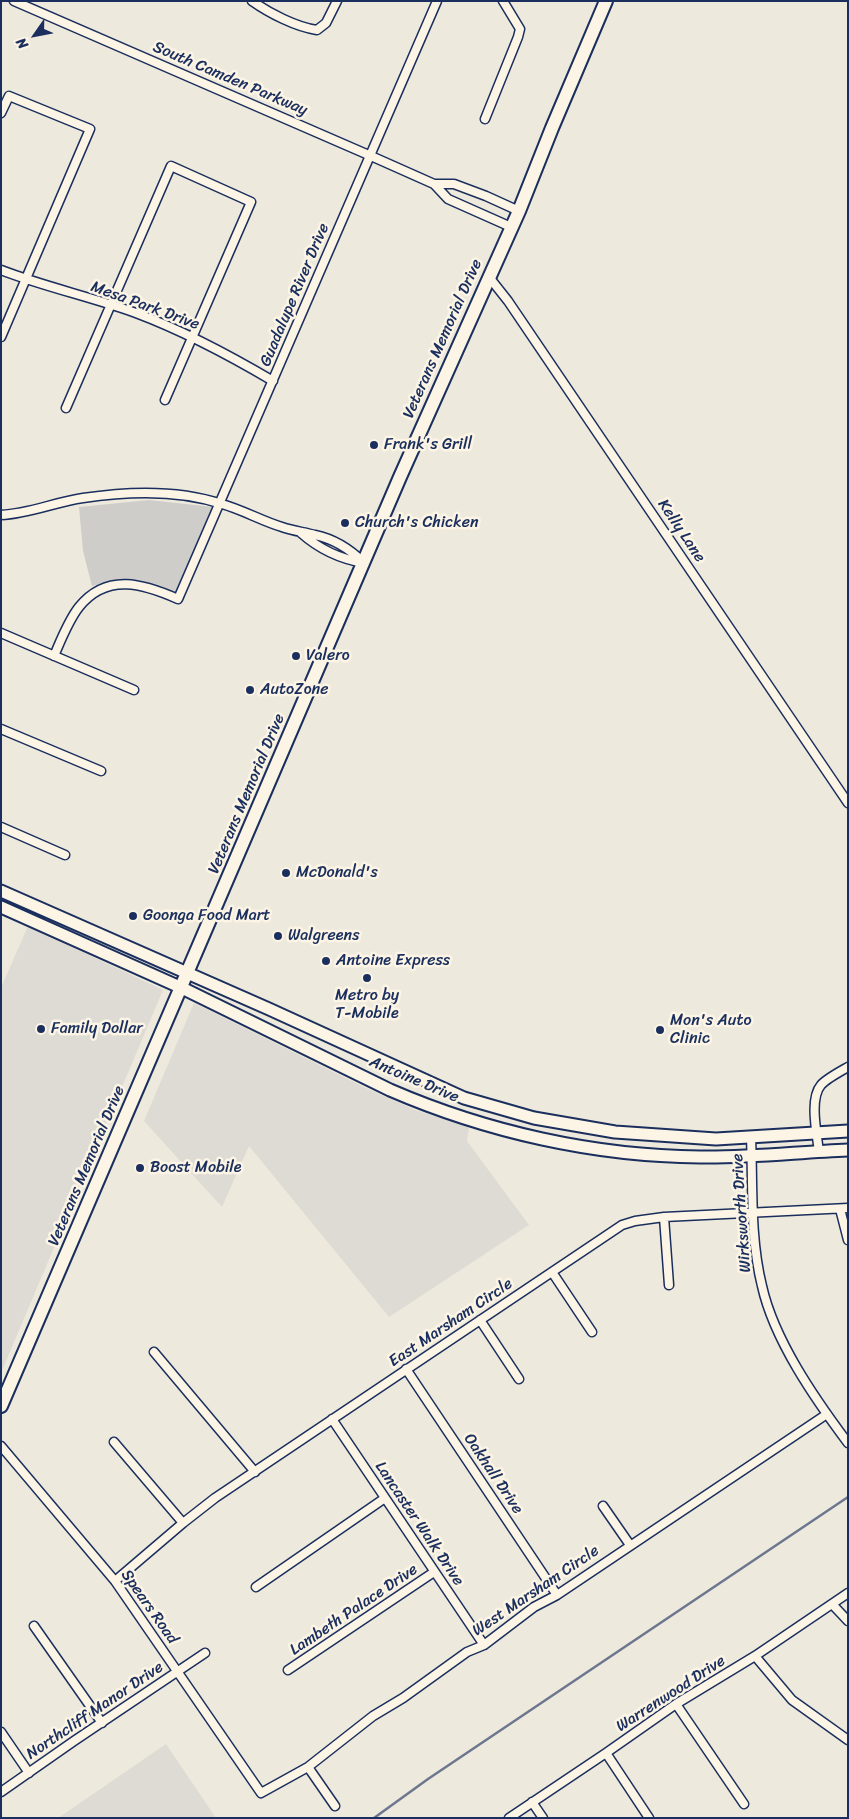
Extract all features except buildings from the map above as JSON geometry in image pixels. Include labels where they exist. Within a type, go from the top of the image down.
[{"type":"main road","name":"Veterans Memorial Drive","points":[[1,1406],[418,437],[518,211],[606,1]]},
{"type":"main road","name":"Antoine Drive","points":[[1,891],[464,1098],[534,1118],[615,1132],[716,1139],[848,1131]]},
{"type":"main road","name":"Antoine Drive","points":[[1,907],[39,922],[182,988],[390,1090],[422,1104],[486,1125],[555,1142],[648,1154],[701,1157],[752,1156],[848,1150]]},
{"type":"main road","points":[[39,922],[44,910]]},
{"type":"street","name":"South Camden Parkway","points":[[14,1],[434,184],[448,199],[511,227]]},
{"type":"street","points":[[252,1],[266,11],[306,28],[317,30],[326,23],[337,1]]},
{"type":"street","name":"Guadalupe River Drive","points":[[54,656],[75,612],[96,593],[115,586],[130,584],[146,586],[178,599],[437,1]]},
{"type":"street","points":[[485,119],[520,29],[503,1]]},
{"type":"street","points":[[1,113],[9,96],[90,129],[1,337]]},
{"type":"street","points":[[66,408],[171,166],[251,202],[165,400]]},
{"type":"street","name":"South Camden Parkway","points":[[434,184],[454,184],[518,211]]},
{"type":"street","name":"Mesa Park Drive","points":[[1,270],[26,280],[111,305],[158,322],[234,358],[273,381]]},
{"type":"street","name":"Kelly Lane","points":[[489,276],[508,301],[848,803]]},
{"type":"street","points":[[1,515],[81,498],[121,493],[168,494],[220,503],[279,526],[338,543],[354,553],[364,563]]},
{"type":"street","points":[[301,533],[313,544],[333,554],[364,563]]},
{"type":"street","points":[[1,633],[134,690]]},
{"type":"street","points":[[1,729],[101,772]]},
{"type":"street","points":[[1,827],[65,855]]},
{"type":"street","points":[[819,1152],[816,1093],[822,1083],[848,1067]]},
{"type":"street","name":"Wirksworth Drive","points":[[751,1137],[753,1213],[758,1268],[768,1306],[783,1340],[827,1414],[848,1443]]},
{"type":"street","points":[[844,1209],[848,1240]]},
{"type":"street","name":"East Marsham Circle","points":[[115,1581],[183,1523],[216,1498],[628,1222],[664,1218],[844,1209]]},
{"type":"street","points":[[664,1218],[669,1286]]},
{"type":"street","points":[[552,1272],[592,1332]]},
{"type":"street","points":[[480,1320],[519,1379]]},
{"type":"street","points":[[154,1352],[256,1472]]},
{"type":"street","name":"Oakhall Drive","points":[[406,1369],[557,1595]]},
{"type":"street","name":"West Marsham Circle","points":[[261,1793],[308,1768],[373,1716],[419,1687],[467,1652],[484,1645],[534,1607],[557,1595],[630,1544],[827,1414]]},
{"type":"street","name":"Lancaster Walk Drive","points":[[332,1419],[484,1645]]},
{"type":"street","points":[[114,1442],[183,1523]]},
{"type":"street","name":"Spears Road","points":[[1,1446],[115,1581],[261,1793]]},
{"type":"street","points":[[256,1587],[385,1498]]},
{"type":"street","points":[[603,1506],[630,1544]]},
{"type":"street","name":"Lambeth Palace Drive","points":[[288,1670],[434,1572]]},
{"type":"street","name":"Warrenwood Drive","points":[[509,1818],[676,1704],[755,1656],[848,1593]]},
{"type":"street","points":[[832,1604],[848,1621]]},
{"type":"street","points":[[34,1626],[102,1723]]},
{"type":"street","name":"Northcliff Manor Drive","points":[[1,1792],[206,1653]]},
{"type":"street","points":[[755,1656],[792,1700],[848,1740]]},
{"type":"street","points":[[676,1704],[744,1804]]},
{"type":"street","points":[[1,1732],[29,1773]]},
{"type":"street","points":[[606,1753],[650,1818]]},
{"type":"street","points":[[308,1768],[336,1806]]},
{"type":"street","points":[[532,1802],[543,1818]]},
{"type":"shaded area","points":[[149,500],[213,507],[176,593],[152,585],[114,580],[92,586],[83,551],[79,507]]},
{"type":"shaded area","points":[[28,926],[163,990],[1,1373],[1,988]]},
{"type":"shaded area","points":[[194,1003],[368,1089],[415,1110],[469,1127],[467,1141],[529,1225],[389,1317],[249,1146],[222,1207],[144,1121]]},
{"type":"shaded area","points":[[166,1744],[216,1818],[58,1818]]},
{"type":"waterway","points":[[374,1818],[428,1779],[848,1497]]},
{"type":"place","name":"Frank's Grill","points":[[374,445]]},
{"type":"place","name":"Church's Chicken","points":[[345,523]]},
{"type":"place","name":"Valero","points":[[296,656]]},
{"type":"place","name":"AutoZone","points":[[250,690]]},
{"type":"place","name":"McDonald's","points":[[286,873]]},
{"type":"place","name":"Goonga Food Mart","points":[[133,916]]},
{"type":"place","name":"Walgreens","points":[[278,936]]},
{"type":"place","name":"Antoine Express","points":[[326,961]]},
{"type":"place","name":"Metro by T-Mobile","points":[[367,978]]},
{"type":"place","name":"Family Dollar","points":[[41,1029]]},
{"type":"place","name":"Mon's Auto Clinic","points":[[660,1030]]},
{"type":"place","name":"Boost Mobile","points":[[140,1168]]}]
